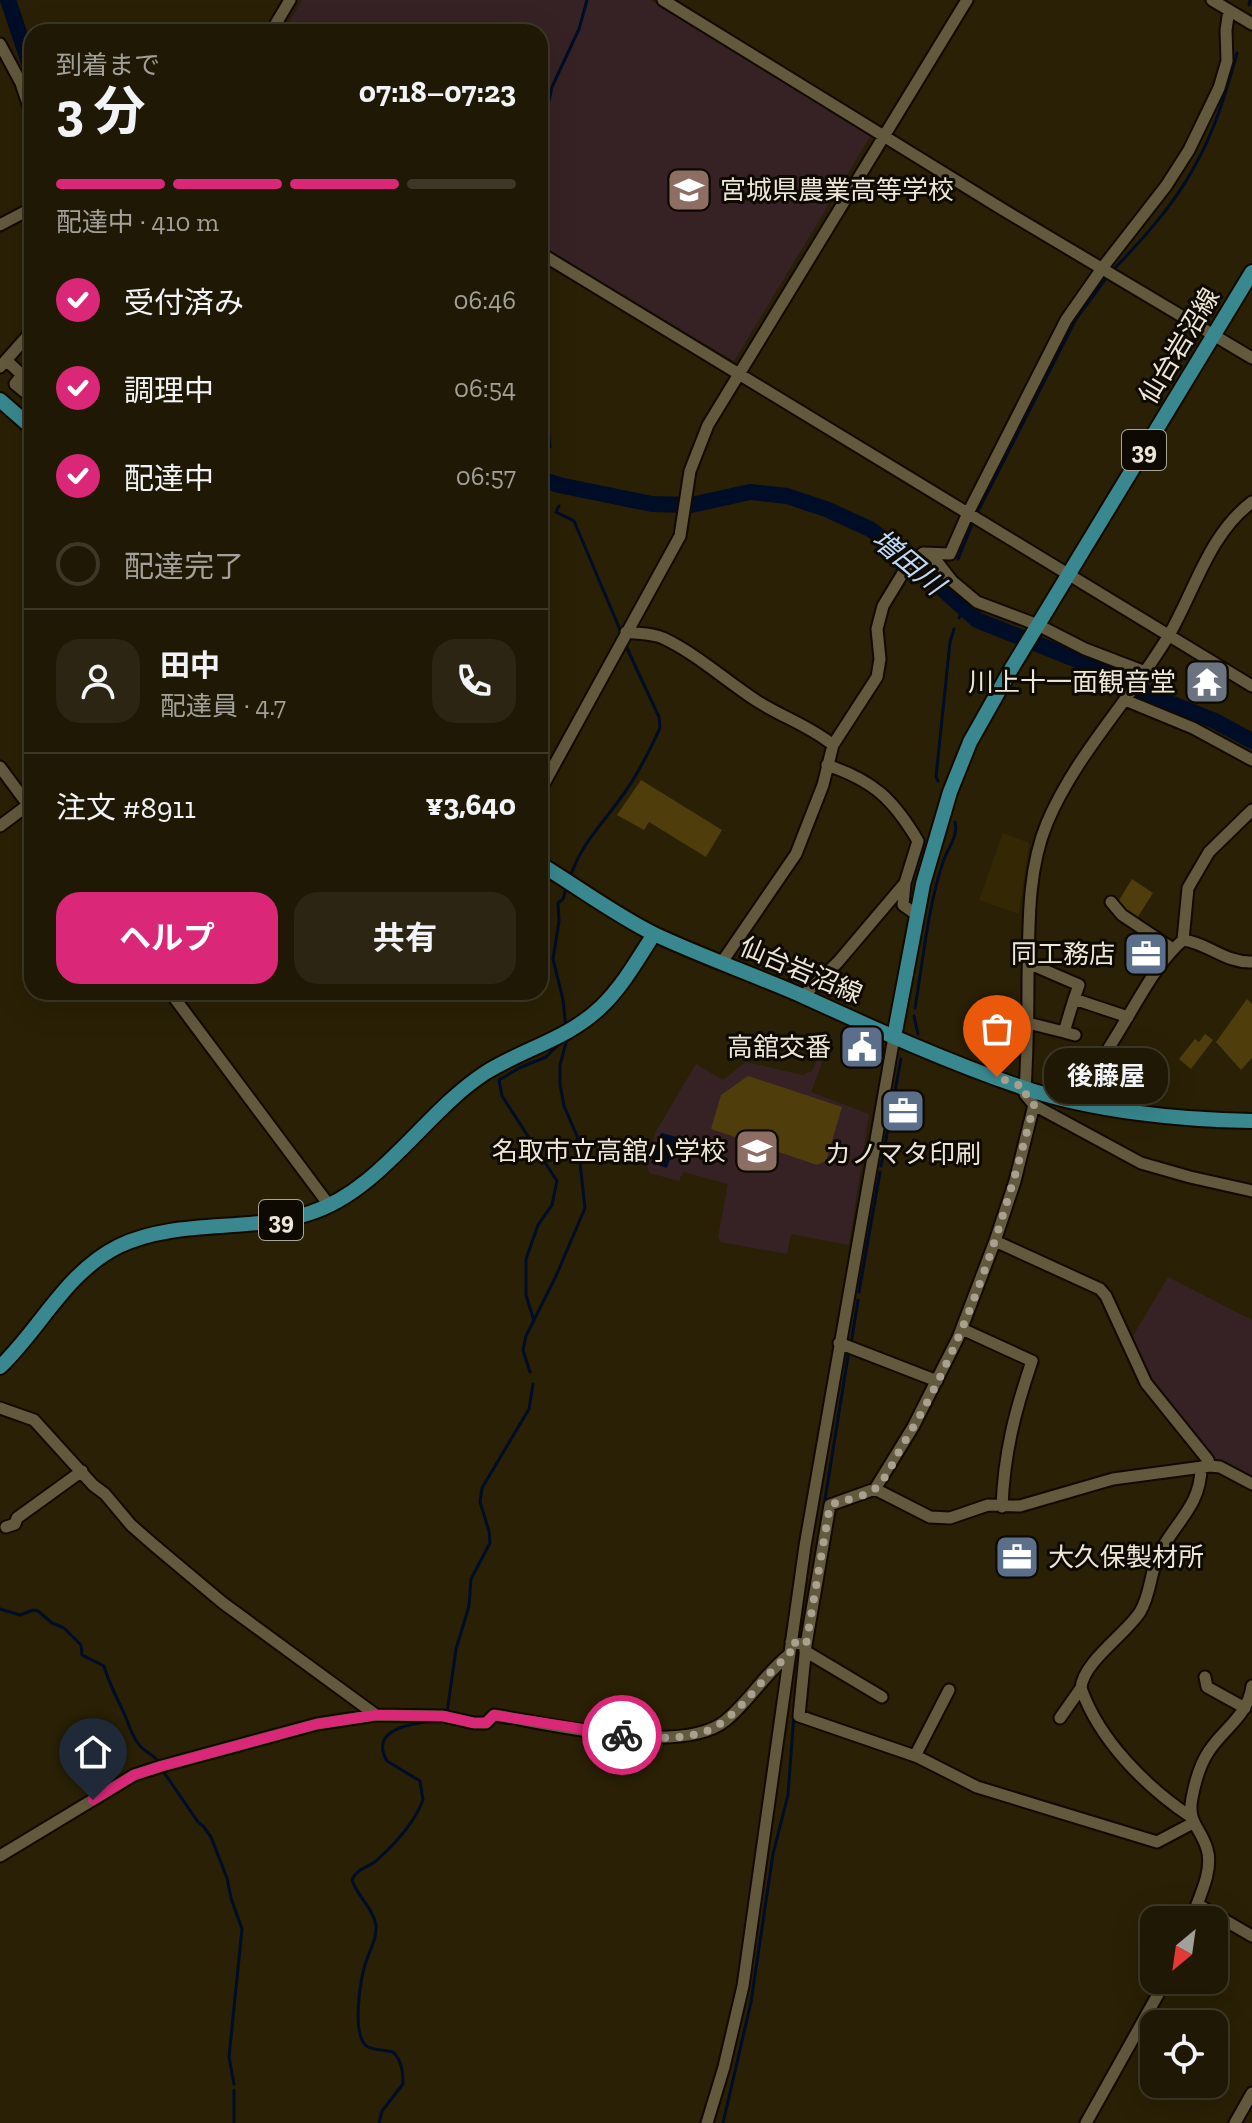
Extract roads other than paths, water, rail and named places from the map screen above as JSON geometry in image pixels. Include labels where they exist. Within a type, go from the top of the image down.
[{"type":"main road","name":"仙台岩沼線","points":[[548,869],[654,934],[894,1037],[927,869],[950,792],[970,742],[1252,272]]},
{"type":"main road","points":[[0,400],[24,421]]},
{"type":"main road","name":"39","points":[[0,1367],[77,1276],[120,1245],[172,1232],[279,1220],[311,1213],[329,1205],[378,1170],[477,1079],[572,1030],[600,1008],[614,993],[654,934]]},
{"type":"main road","points":[[894,1037],[1026,1088],[1082,1102],[1204,1120],[1252,1121]]},
{"type":"street","points":[[276,24],[290,0]]},
{"type":"street","points":[[663,0],[1252,358]]},
{"type":"street","points":[[548,776],[680,536],[697,450],[708,425],[967,0]]},
{"type":"street","points":[[1212,0],[1252,24]]},
{"type":"street","points":[[722,962],[796,854],[807,832],[833,745],[877,677],[879,618],[883,606],[903,573],[927,553],[950,554],[973,516],[1066,320],[1109,271],[1189,150],[1219,88],[1227,61],[1226,30],[1232,12],[1242,2]]},
{"type":"street","points":[[0,44],[24,92]]},
{"type":"street","points":[[0,225],[24,212]]},
{"type":"street","points":[[548,258],[1252,686]]},
{"type":"street","points":[[24,340],[3,363],[22,375],[15,384],[24,391]]},
{"type":"street","points":[[1252,502],[1220,535],[1169,634],[1070,779],[1047,823],[1035,866],[1030,902],[1026,1088],[1026,1098],[1034,1105],[1141,1163],[1252,1191]]},
{"type":"street","points":[[927,553],[952,581],[977,602],[1143,674]]},
{"type":"street","points":[[624,636],[663,638],[755,700],[783,717],[808,727],[833,745]]},
{"type":"street","points":[[1126,699],[1193,728],[1252,760]]},
{"type":"street","points":[[827,765],[855,774],[883,793],[904,817],[918,841],[905,883],[903,905],[917,915]]},
{"type":"street","points":[[0,767],[24,797]]},
{"type":"street","points":[[1082,1102],[1090,1080],[1148,983],[1183,940],[1188,888],[1209,852],[1252,810]]},
{"type":"street","points":[[0,826],[24,811]]},
{"type":"street","points":[[803,996],[838,962],[905,883]]},
{"type":"street","points":[[1111,902],[1122,915],[1173,949]]},
{"type":"street","points":[[1183,940],[1228,959],[1252,962]]},
{"type":"street","points":[[1028,963],[1079,985],[1070,1034],[1028,1023]]},
{"type":"street","points":[[1074,999],[1128,1017]]},
{"type":"street","points":[[176,1000],[329,1205]]},
{"type":"street","points":[[707,2123],[743,1986],[799,1647],[839,1343],[894,1037]]},
{"type":"street","points":[[1034,1105],[1015,1181],[995,1241],[962,1329],[937,1381],[875,1489],[830,1505],[799,1647],[799,1716],[917,1753],[977,1787],[1157,1842],[1192,1820]]},
{"type":"street","points":[[995,1241],[1100,1289],[1146,1383],[1208,1460],[1198,1493],[1160,1552],[1153,1568],[1150,1590],[1140,1612],[1085,1674],[1081,1688],[1060,1718]]},
{"type":"street","points":[[962,1329],[1032,1361],[1013,1416],[1004,1466],[1002,1507]]},
{"type":"street","points":[[839,1343],[937,1381]]},
{"type":"street","points":[[0,1408],[34,1420],[131,1525],[223,1603],[376,1715]]},
{"type":"street","points":[[875,1489],[930,1517],[950,1518],[988,1505],[1002,1507],[1055,1497],[1113,1479],[1206,1467],[1220,1467],[1252,1484]]},
{"type":"street","points":[[6,1527],[15,1524],[17,1518],[82,1471]]},
{"type":"street","points":[[799,1647],[882,1697]]},
{"type":"street","points":[[0,1856],[134,1775],[317,1724],[376,1715],[447,1717],[474,1723],[489,1720],[494,1715],[635,1736],[678,1737],[705,1732],[724,1721],[777,1664],[799,1647]]},
{"type":"street","points":[[1205,1677],[1207,1687],[1245,1708]]},
{"type":"street","points":[[1192,1820],[1192,1800],[1208,1752],[1242,1716],[1252,1686]]},
{"type":"street","points":[[1081,1688],[1107,1737],[1149,1784],[1192,1820],[1207,1849],[1208,1867],[1197,1904],[1252,1936]]},
{"type":"street","points":[[917,1753],[949,1690]]},
{"type":"street","points":[[1086,2123],[1158,1994]]},
{"type":"street","points":[[1235,2123],[1252,2093]]},
{"type":"water","points":[[661,1133],[677,1137],[667,1168],[651,1163]]},
{"type":"waterway","name":"増田川","points":[[8,0],[24,47]]},
{"type":"waterway","points":[[548,105],[552,87],[579,29],[587,0]]},
{"type":"waterway","points":[[1249,5],[1250,0]]},
{"type":"waterway","points":[[1112,271],[1166,210],[1185,183],[1213,127],[1237,53]]},
{"type":"waterway","points":[[976,515],[1076,319],[1107,277]]},
{"type":"waterway","points":[[548,427],[550,447]]},
{"type":"waterway","name":"増田川","points":[[548,482],[652,504],[691,505],[750,492],[787,496],[826,509],[870,529],[908,558],[977,620],[1085,663],[1157,698],[1215,721],[1252,741]]},
{"type":"waterway","points":[[559,506],[556,512],[574,521],[621,632]]},
{"type":"waterway","points":[[958,559],[973,522]]},
{"type":"waterway","points":[[959,618],[963,610]]},
{"type":"waterway","points":[[938,781],[950,642],[954,629]]},
{"type":"waterway","points":[[570,878],[585,846],[631,782],[660,728],[659,717],[625,644]]},
{"type":"waterway","points":[[915,1008],[933,897],[954,837],[955,822]]},
{"type":"waterway","points":[[566,1028],[553,959],[559,921],[558,903],[563,899],[567,885]]},
{"type":"waterway","points":[[914,1016],[918,1034]]},
{"type":"waterway","points":[[530,1372],[523,1350],[526,1336],[585,1208],[577,1136],[564,1106],[560,1084],[560,1065],[567,1039]]},
{"type":"waterway","points":[[534,1321],[526,1295],[526,1259],[538,1225],[552,1205],[557,1181],[502,1096],[499,1080],[546,1057],[561,1042]]},
{"type":"waterway","points":[[881,1166],[901,1059]]},
{"type":"waterway","points":[[859,1292],[880,1172]]},
{"type":"waterway","points":[[851,1344],[858,1300]]},
{"type":"waterway","points":[[816,1556],[849,1350]]},
{"type":"waterway","points":[[447,1713],[456,1649],[469,1606],[471,1579],[490,1543],[480,1502],[482,1488],[529,1409],[533,1384]]},
{"type":"waterway","points":[[0,1609],[20,1615],[38,1611],[64,1628],[81,1645],[82,1655],[104,1666],[135,1739],[160,1764]]},
{"type":"waterway","points":[[723,2123],[751,2002],[773,1854],[788,1795],[794,1714]]},
{"type":"waterway","points":[[379,2123],[382,2111],[403,2084],[403,2075],[396,2055],[368,2047],[360,2032],[358,2007],[361,1980],[376,1925],[352,1880],[356,1873],[376,1861],[397,1841],[423,1800],[420,1781],[387,1761],[384,1741],[396,1729],[435,1721]]},
{"type":"waterway","points":[[163,1771],[211,1837],[242,1929],[229,2057],[234,2084]]},
{"type":"waterway","points":[[234,2090],[234,2123]]},
{"type":"place","name":"宮城県農業高等学校","points":[[689,190]]},
{"type":"place","name":"川上十一面観音堂","points":[[1207,682]]},
{"type":"place","name":"同工務店","points":[[1146,954]]},
{"type":"place","name":"高舘交番","points":[[862,1047]]},
{"type":"place","name":"後藤屋","points":[[997,1077]]},
{"type":"place","name":"カノマタ印刷","points":[[903,1111]]},
{"type":"place","name":"名取市立高舘小学校","points":[[757,1151]]},
{"type":"place","name":"大久保製材所","points":[[1017,1557]]}]
